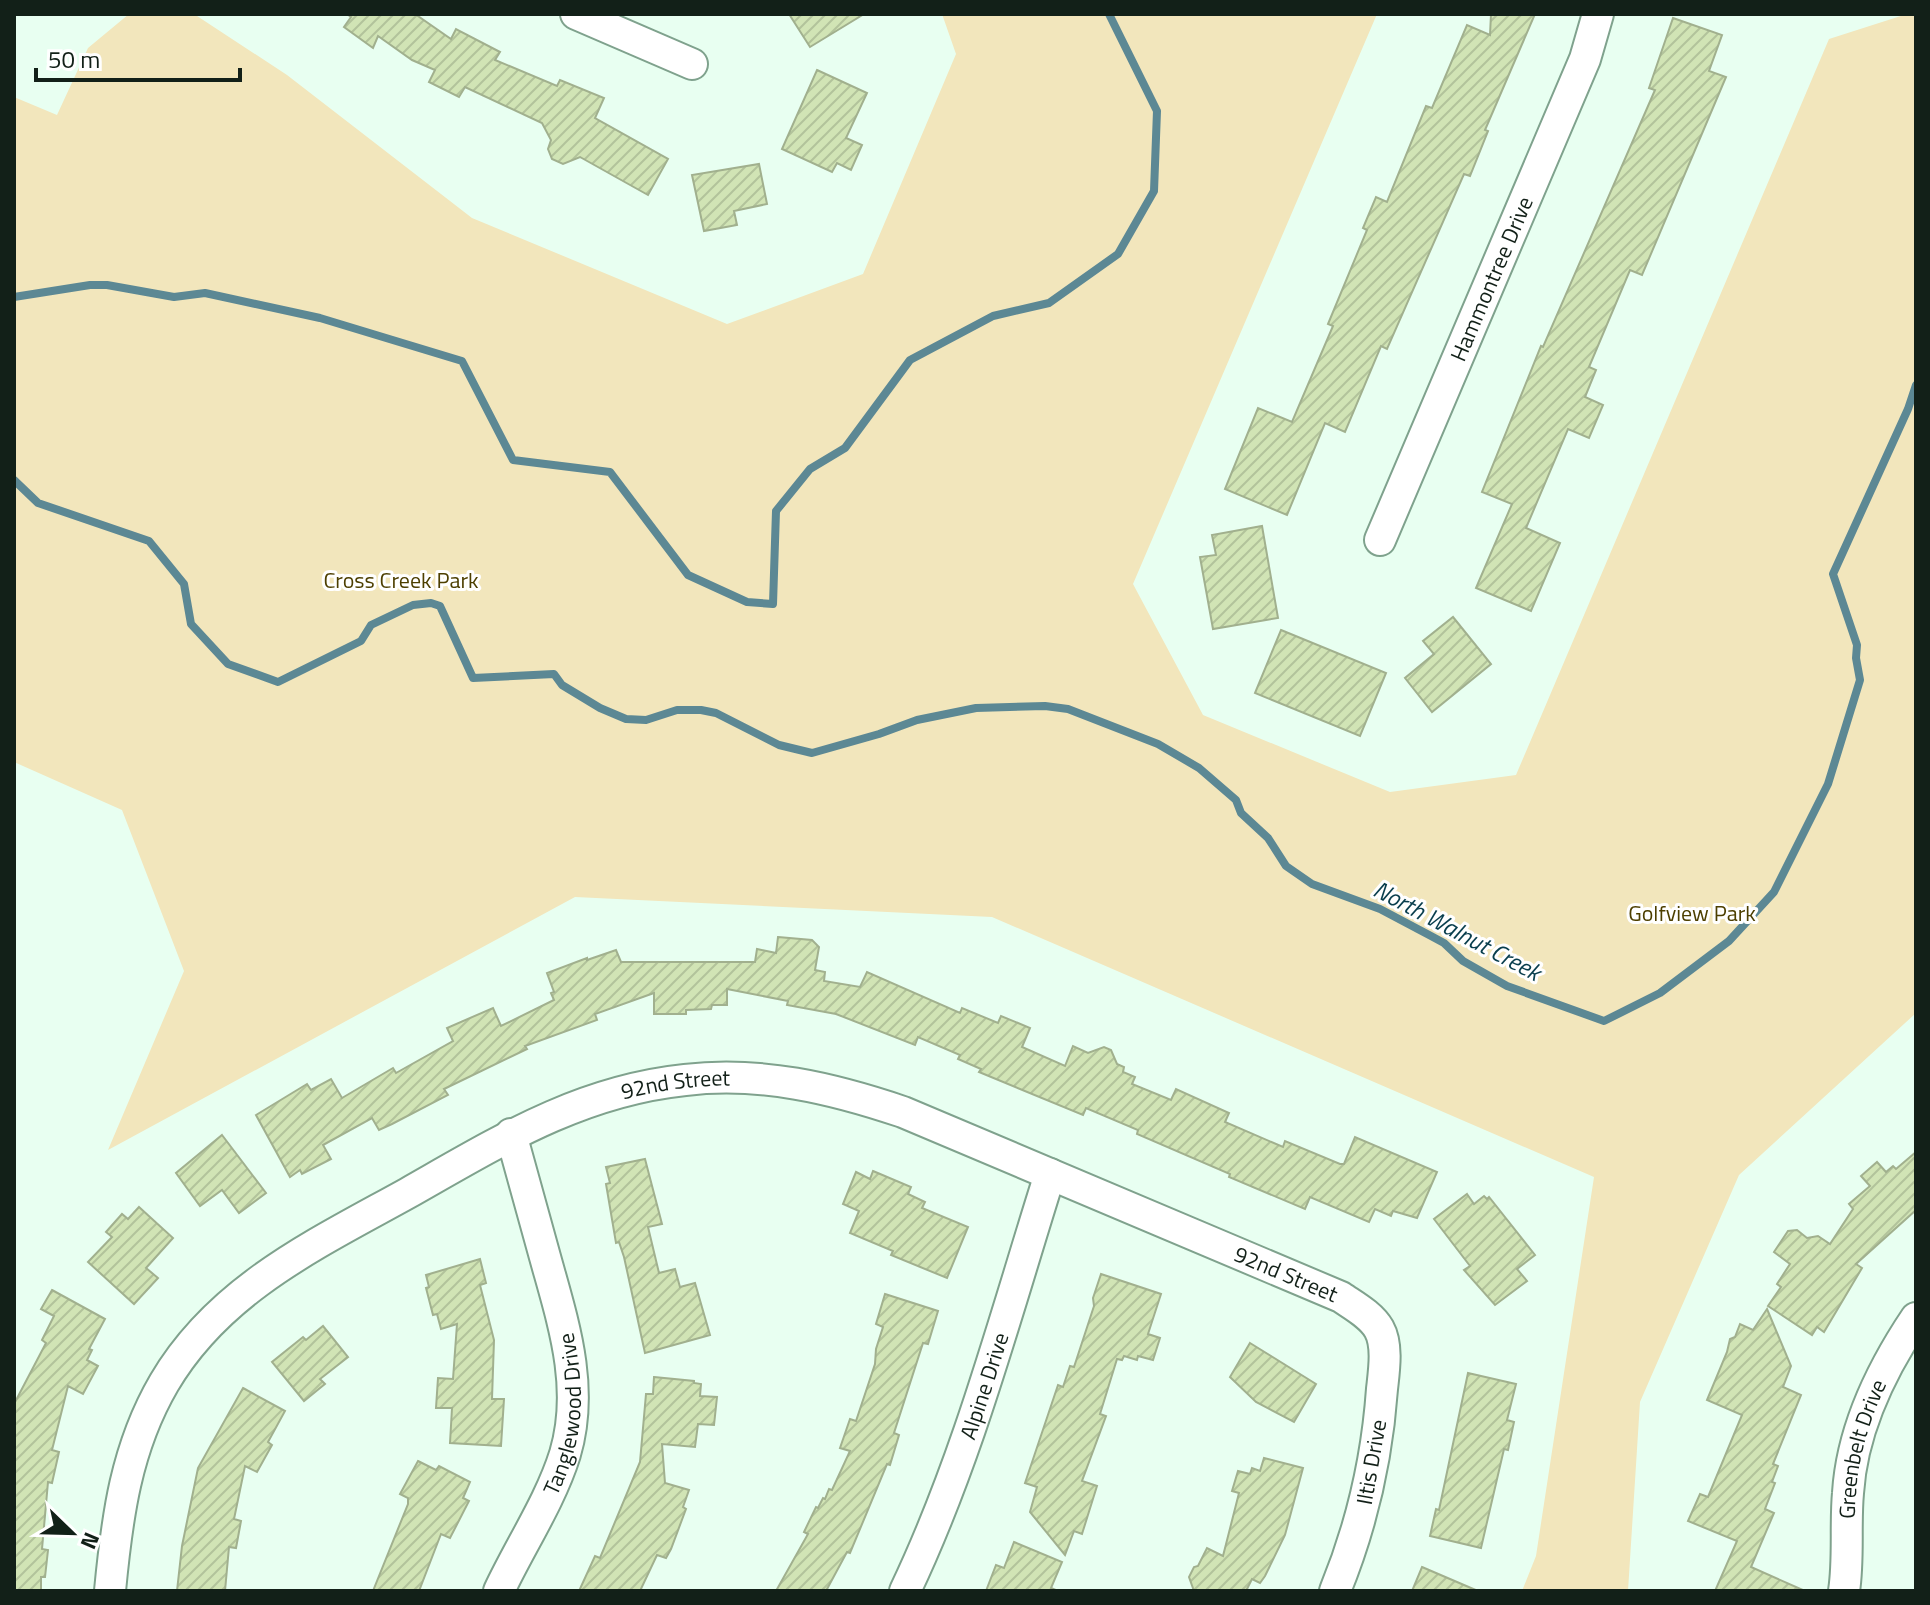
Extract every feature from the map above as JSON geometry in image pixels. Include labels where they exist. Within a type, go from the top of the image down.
[{"type":"street","points":[[576,14],[692,64]]},
{"type":"street","name":"Hammontree Drive","points":[[1380,540],[1585,59],[1598,14]]},
{"type":"street","name":"92nd Street","points":[[110,1591],[116,1524],[129,1462],[144,1422],[164,1382],[190,1344],[221,1311],[256,1281],[294,1256],[511,1134],[585,1102],[632,1088],[686,1079],[737,1077],[794,1082],[850,1094],[903,1112],[1341,1297],[1379,1329]]},
{"type":"street","name":"Tanglewood Drive","points":[[499,1591],[564,1454],[572,1418],[574,1377],[566,1331],[511,1134]]},
{"type":"street","name":"Alpine Drive","points":[[905,1591],[931,1536],[953,1475],[1050,1174]]},
{"type":"street","name":"Greenbelt Drive","points":[[1844,1591],[1848,1490],[1857,1438],[1879,1380],[1916,1318]]},
{"type":"street","name":"Iltis Drive","points":[[1335,1591],[1353,1548],[1379,1432],[1384,1368],[1379,1329]]},
{"type":"green space","name":"Cross Creek Park","points":[[129,14],[194,14],[287,75],[472,218],[727,324],[863,274],[956,54],[942,14],[1377,14],[1133,584],[1203,715],[1390,792],[1516,775],[1829,39],[1907,14],[1916,14],[1916,1013],[1739,1175],[1640,1402],[1628,1591],[1522,1591],[1536,1556],[1594,1177],[992,917],[575,897],[108,1150],[184,971],[122,810],[14,762],[14,97],[57,115],[88,48]]},
{"type":"building","points":[[347,14],[415,14],[451,39],[456,29],[500,52],[495,60],[557,86],[560,80],[604,98],[595,118],[668,159],[648,195],[580,157],[563,164],[552,159],[548,149],[551,140],[542,123],[465,87],[459,97],[429,82],[435,70],[412,60],[378,36],[373,48],[344,27],[351,17]]},
{"type":"building","points":[[789,14],[864,14],[810,47]]},
{"type":"building","points":[[1491,14],[1535,14],[1485,130],[1488,131],[1470,176],[1464,174],[1387,349],[1381,346],[1345,432],[1325,423],[1287,515],[1225,489],[1258,408],[1292,422],[1333,326],[1328,324],[1367,230],[1363,228],[1376,197],[1387,202],[1426,106],[1432,108],[1467,25],[1490,35]]},
{"type":"building","points":[[1673,18],[1722,35],[1709,71],[1726,77],[1642,275],[1630,270],[1589,367],[1596,370],[1585,397],[1603,405],[1589,438],[1568,429],[1526,528],[1560,543],[1531,611],[1476,588],[1512,504],[1482,492],[1541,346],[1655,90],[1649,88]]},
{"type":"building","points":[[817,70],[867,93],[846,138],[862,145],[851,170],[837,163],[832,172],[782,149]]},
{"type":"building","points":[[759,164],[767,204],[734,211],[737,225],[704,231],[692,175]]},
{"type":"building","points":[[1262,526],[1278,618],[1213,629],[1200,557],[1216,555],[1212,535]]},
{"type":"building","points":[[1453,617],[1491,664],[1432,712],[1405,678],[1434,654],[1423,641]]},
{"type":"building","points":[[1281,630],[1386,673],[1360,736],[1255,693]]},
{"type":"building","points":[[778,937],[812,940],[819,947],[815,970],[825,972],[824,981],[860,987],[867,972],[960,1013],[962,1008],[998,1023],[1001,1016],[1030,1028],[1022,1047],[1065,1066],[1073,1046],[1088,1053],[1104,1047],[1111,1050],[1117,1064],[1124,1067],[1123,1072],[1135,1077],[1132,1084],[1171,1100],[1176,1089],[1229,1113],[1225,1122],[1283,1147],[1285,1141],[1344,1164],[1355,1137],[1437,1172],[1417,1218],[1393,1211],[1391,1216],[1375,1209],[1369,1222],[1310,1197],[1305,1209],[1229,1177],[1230,1174],[1086,1108],[1083,1115],[979,1072],[981,1069],[958,1059],[960,1055],[918,1037],[915,1045],[836,1014],[727,989],[727,1005],[686,1010],[686,1014],[654,1014],[654,993],[595,1014],[597,1020],[525,1046],[527,1049],[444,1089],[448,1095],[392,1124],[379,1130],[372,1118],[323,1145],[331,1159],[302,1174],[300,1170],[290,1177],[256,1115],[307,1084],[311,1090],[331,1079],[342,1098],[393,1068],[396,1073],[453,1041],[447,1028],[493,1008],[501,1026],[554,1000],[547,973],[587,958],[616,950],[621,962],[755,962],[757,949],[776,953]]},
{"type":"building","points":[[222,1135],[266,1193],[239,1213],[222,1190],[200,1206],[176,1173]]},
{"type":"building","points":[[1916,1152],[1916,1210],[1856,1264],[1862,1268],[1824,1332],[1817,1327],[1812,1335],[1768,1306],[1781,1287],[1777,1284],[1790,1264],[1774,1252],[1788,1231],[1797,1230],[1807,1238],[1818,1236],[1830,1244],[1853,1209],[1849,1204],[1870,1186],[1861,1176],[1877,1162],[1886,1172],[1893,1166],[1896,1169]]},
{"type":"building","points":[[645,1159],[662,1224],[648,1227],[659,1273],[675,1269],[680,1287],[695,1283],[710,1335],[645,1353],[624,1257],[619,1242],[616,1243],[606,1167]]},
{"type":"building","points":[[873,1171],[911,1187],[908,1194],[925,1202],[922,1208],[968,1227],[947,1278],[891,1255],[893,1251],[850,1233],[859,1211],[843,1204],[856,1172],[870,1179]]},
{"type":"building","points":[[1467,1194],[1474,1204],[1484,1196],[1489,1197],[1535,1255],[1517,1269],[1527,1281],[1495,1305],[1464,1270],[1470,1266],[1434,1219]]},
{"type":"building","points":[[139,1207],[173,1238],[146,1268],[158,1278],[134,1304],[88,1262],[112,1237],[106,1232],[122,1214],[128,1219]]},
{"type":"building","points":[[480,1259],[486,1283],[480,1285],[494,1340],[492,1399],[504,1399],[501,1446],[450,1443],[452,1408],[436,1408],[438,1378],[453,1379],[457,1324],[441,1329],[437,1314],[433,1315],[426,1275]]},
{"type":"building","points":[[1101,1274],[1161,1294],[1148,1334],[1160,1338],[1153,1360],[1138,1356],[1137,1360],[1124,1356],[1122,1360],[1117,1359],[1100,1414],[1106,1416],[1082,1481],[1097,1486],[1082,1534],[1074,1531],[1065,1555],[1030,1512],[1037,1487],[1025,1483],[1058,1385],[1063,1387],[1070,1366],[1074,1367]]},
{"type":"building","points":[[52,1290],[105,1319],[89,1349],[92,1350],[87,1360],[98,1366],[83,1394],[68,1386],[52,1450],[59,1452],[52,1483],[48,1482],[42,1549],[48,1550],[41,1591],[14,1591],[14,1404],[46,1343],[42,1340],[54,1316],[41,1309]]},
{"type":"building","points":[[885,1294],[938,1311],[928,1344],[923,1343],[894,1433],[899,1435],[890,1465],[887,1464],[850,1553],[847,1552],[826,1591],[776,1591],[808,1534],[804,1532],[816,1507],[825,1499],[829,1489],[832,1490],[850,1451],[840,1448],[850,1419],[856,1421],[875,1364],[883,1327],[876,1324]]},
{"type":"building","points":[[1767,1309],[1791,1366],[1783,1387],[1801,1395],[1773,1464],[1778,1466],[1772,1482],[1775,1483],[1765,1509],[1774,1513],[1751,1567],[1805,1591],[1715,1591],[1737,1541],[1688,1521],[1700,1494],[1708,1497],[1742,1415],[1707,1400],[1730,1339],[1735,1337],[1740,1324],[1753,1330]]},
{"type":"building","points":[[323,1326],[348,1357],[320,1379],[325,1384],[304,1401],[272,1362],[303,1337],[306,1340]]},
{"type":"building","points":[[1250,1343],[1316,1384],[1294,1422],[1256,1402],[1230,1377]]},
{"type":"building","points":[[1468,1373],[1516,1384],[1507,1420],[1514,1422],[1508,1450],[1504,1449],[1481,1548],[1430,1536],[1436,1509],[1439,1510]]},
{"type":"building","points":[[654,1377],[694,1381],[701,1384],[700,1396],[717,1397],[714,1425],[698,1424],[695,1447],[662,1444],[665,1483],[689,1490],[683,1507],[686,1509],[666,1558],[657,1555],[640,1591],[579,1591],[595,1556],[600,1558],[640,1462],[646,1394],[653,1394]]},
{"type":"building","points":[[243,1388],[285,1411],[268,1442],[272,1445],[257,1472],[245,1466],[234,1519],[241,1521],[236,1548],[229,1547],[225,1591],[177,1591],[182,1546],[198,1468]]},
{"type":"building","points":[[1264,1458],[1303,1468],[1285,1535],[1265,1576],[1260,1583],[1252,1579],[1246,1591],[1194,1591],[1189,1577],[1207,1548],[1223,1556],[1239,1493],[1232,1491],[1238,1471],[1250,1474],[1252,1468],[1260,1471]]},
{"type":"building","points":[[418,1461],[436,1470],[439,1466],[470,1482],[463,1498],[469,1501],[450,1538],[441,1534],[419,1591],[373,1591],[408,1504],[408,1498],[400,1494]]},
{"type":"building","points":[[1014,1542],[1062,1562],[1051,1588],[1058,1591],[986,1591],[996,1565],[1004,1568]]},
{"type":"building","points":[[1422,1567],[1478,1591],[1412,1591]]},
{"type":"waterway","points":[[14,297],[90,285],[107,285],[174,297],[205,293],[320,318],[462,361],[513,460],[610,472],[688,575],[747,602],[773,604],[776,511],[810,469],[845,448],[910,360],[993,316],[1049,303],[1118,254],[1154,191],[1157,111],[1109,14]]},
{"type":"waterway","name":"North Walnut Creek","points":[[14,480],[38,503],[149,541],[184,584],[191,624],[228,664],[278,682],[361,641],[371,625],[413,605],[431,603],[440,606],[473,678],[554,674],[562,685],[600,708],[626,719],[646,720],[677,710],[701,710],[716,713],[779,745],[812,753],[917,720],[976,708],[1045,706],[1068,709],[1158,744],[1199,768],[1236,800],[1241,813],[1268,838],[1286,866],[1312,884],[1380,909],[1444,943],[1463,961],[1507,986],[1604,1021],[1660,993],[1729,941],[1774,892],[1828,784],[1860,680],[1857,645],[1833,574],[1916,385]]},
{"type":"park label","name":"Golfview Park","points":[[1692,913]]}]
